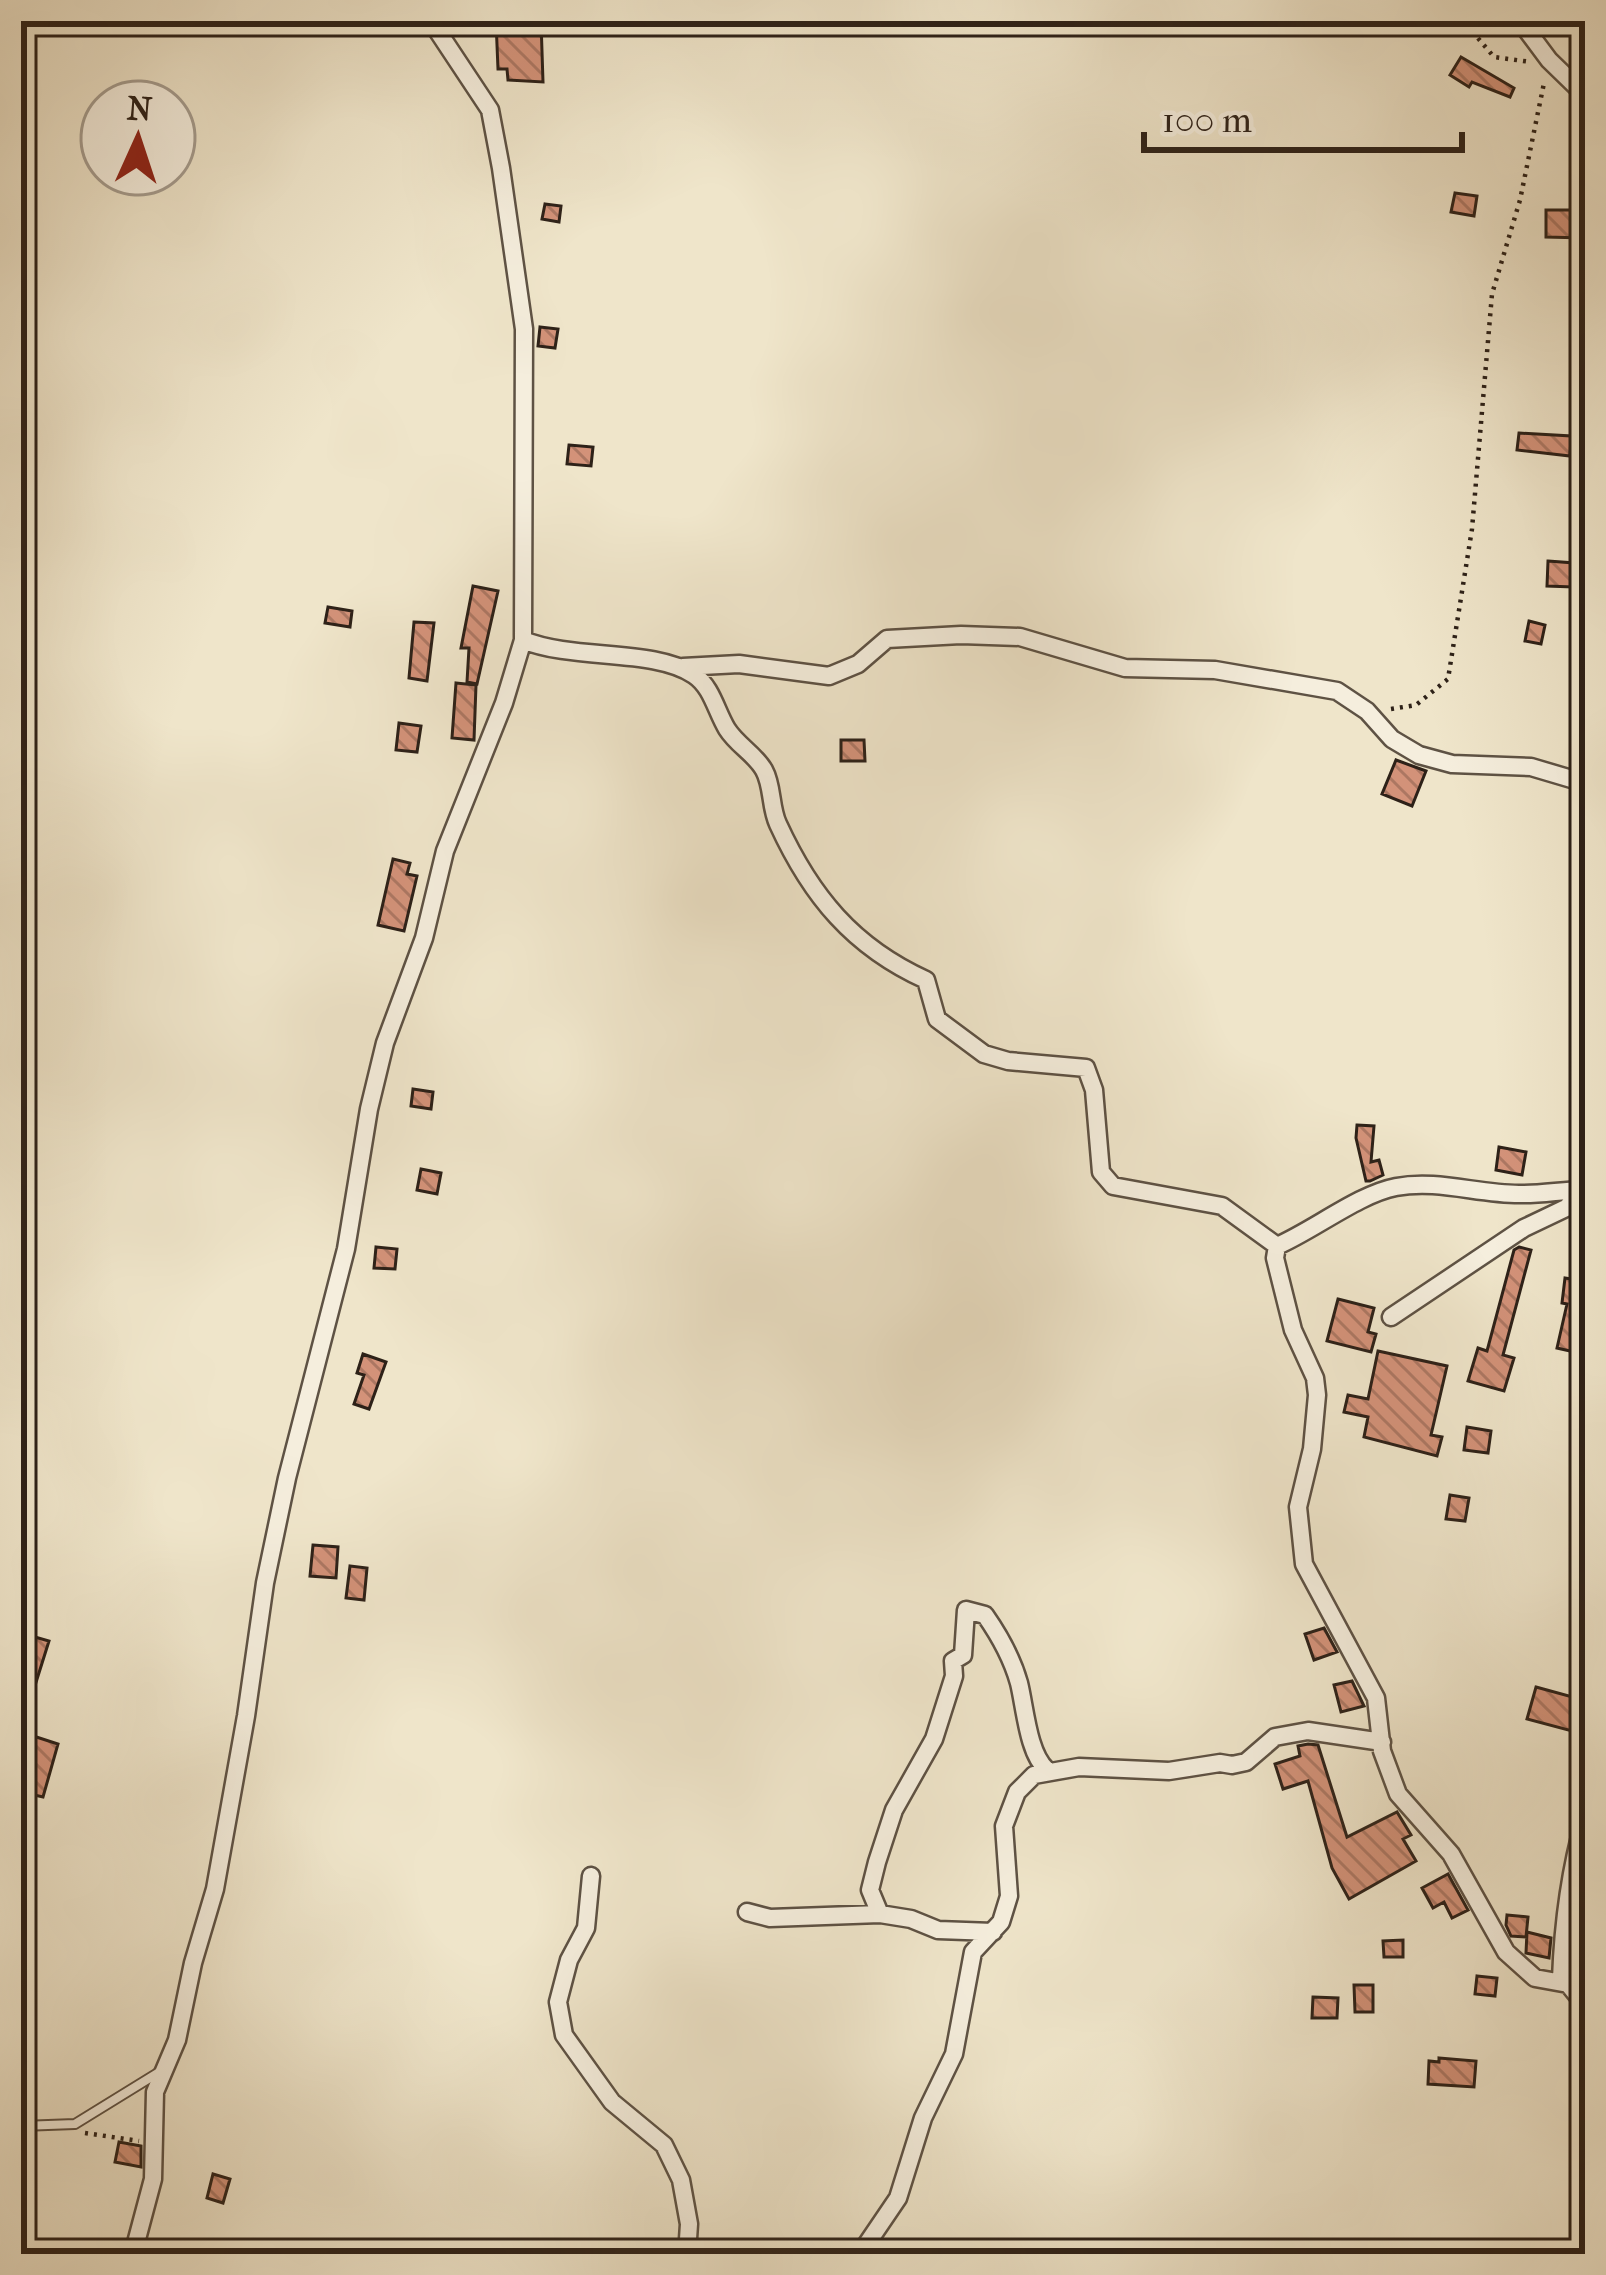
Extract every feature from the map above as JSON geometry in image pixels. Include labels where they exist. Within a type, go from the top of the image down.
[{"type":"street","points":[[133,2254],[153,2180],[155,2092],[177,2040],[215,1889],[247,1716],[265,1583],[346,1249],[369,1109],[385,1043],[424,938],[445,851],[504,703],[523,640],[524,329],[490,110],[431,21]]},
{"type":"street","points":[[1520,21],[1549,60],[1585,95]]},
{"type":"street","points":[[523,640],[547,650],[682,668],[740,664],[830,676],[858,664],[887,639],[1020,638],[1125,668],[1215,670],[1307,683],[1336,691],[1367,711],[1392,739],[1419,755],[1452,764],[1531,767],[1585,783]]},
{"type":"street","points":[[682,668],[700,678],[725,727],[765,772],[777,823],[813,892],[897,968],[926,980],[938,1019],[984,1054],[1086,1068],[1094,1090],[1101,1172],[1113,1186],[1222,1206],[1276,1246]]},
{"type":"street","points":[[1276,1246],[1394,1187],[1439,1184],[1523,1195],[1585,1190]]},
{"type":"street","points":[[1391,1317],[1524,1228],[1566,1208],[1585,1190]]},
{"type":"street","points":[[1276,1246],[1293,1330],[1315,1378],[1317,1395],[1312,1449],[1298,1507],[1304,1564],[1376,1698],[1382,1742],[1398,1794],[1451,1854],[1506,1952],[1535,1978],[1572,1982]]},
{"type":"street","points":[[880,1914],[870,1890],[894,1810],[934,1739],[955,1676],[952,1661],[964,1654],[966,1610],[985,1615],[1000,1637],[1018,1682],[1033,1752],[1047,1770]]},
{"type":"street","points":[[860,2254],[898,2198],[923,2118],[954,2054],[973,1952],[1001,1922],[1009,1896],[1004,1826],[1017,1792],[1034,1775],[1047,1770],[1169,1771],[1232,1765],[1246,1762],[1275,1737],[1308,1731],[1382,1742]]},
{"type":"street","points":[[1585,1818],[1562,1940],[1572,1982],[1585,2005]]},
{"type":"street","points":[[590,1876],[586,1928],[569,1960],[558,2002],[563,2035],[612,2102],[664,2145],[681,2180],[689,2224],[687,2254]]},
{"type":"street","points":[[747,1912],[770,1918],[880,1914],[910,1918],[938,1930],[994,1932]]},
{"type":"lane","points":[[21,2126],[75,2124],[165,2070]]},
{"type":"path","points":[[1367,711],[1416,705],[1448,679],[1472,529],[1492,294],[1520,200],[1549,60],[1520,64],[1494,57],[1478,37],[1473,21]]},
{"type":"building","points":[[496,21],[541,21],[543,82],[508,80],[507,69],[498,69]]},
{"type":"building","points":[[1461,57],[1514,88],[1510,97],[1472,82],[1469,87],[1450,75]]},
{"type":"building","points":[[1455,193],[1477,196],[1474,216],[1451,212]]},
{"type":"building","points":[[545,204],[561,206],[559,222],[542,219]]},
{"type":"building","points":[[1546,210],[1584,210],[1584,238],[1546,237]]},
{"type":"building","points":[[540,327],[558,329],[555,348],[538,346]]},
{"type":"building","points":[[1519,433],[1571,436],[1570,456],[1517,450]]},
{"type":"building","points":[[569,445],[593,447],[591,466],[567,464]]},
{"type":"building","points":[[1548,561],[1574,563],[1573,587],[1547,586]]},
{"type":"building","points":[[473,586],[498,591],[477,684],[467,682],[469,648],[461,648]]},
{"type":"building","points":[[328,607],[352,611],[350,627],[325,623]]},
{"type":"building","points":[[1529,621],[1545,625],[1541,644],[1525,641]]},
{"type":"building","points":[[414,622],[434,623],[427,681],[409,678]]},
{"type":"building","points":[[456,683],[476,685],[474,740],[452,738]]},
{"type":"building","points":[[399,723],[421,726],[417,752],[396,750]]},
{"type":"building","points":[[841,740],[864,740],[865,761],[841,761]]},
{"type":"building","points":[[1396,760],[1426,771],[1412,806],[1382,794]]},
{"type":"building","points":[[393,859],[410,863],[407,874],[417,876],[404,931],[378,925]]},
{"type":"building","points":[[413,1089],[433,1092],[431,1109],[411,1106]]},
{"type":"building","points":[[1357,1125],[1374,1126],[1371,1162],[1379,1160],[1383,1175],[1370,1181],[1366,1181],[1356,1138]]},
{"type":"building","points":[[1499,1147],[1526,1152],[1522,1175],[1496,1170]]},
{"type":"building","points":[[421,1169],[441,1173],[437,1194],[417,1190]]},
{"type":"building","points":[[376,1247],[397,1249],[395,1269],[374,1268]]},
{"type":"building","points":[[1514,1250],[1531,1250],[1503,1355],[1514,1358],[1504,1391],[1468,1381],[1478,1348],[1487,1351]]},
{"type":"building","points":[[1565,1278],[1584,1281],[1579,1329],[1585,1330],[1583,1354],[1557,1348],[1567,1304],[1562,1303]]},
{"type":"building","points":[[1338,1299],[1374,1308],[1368,1332],[1376,1334],[1371,1352],[1327,1341]]},
{"type":"building","points":[[1378,1351],[1447,1366],[1431,1435],[1442,1437],[1437,1456],[1364,1437],[1368,1417],[1344,1412],[1348,1395],[1368,1399]]},
{"type":"building","points":[[363,1354],[386,1362],[369,1409],[354,1404],[364,1375],[357,1373]]},
{"type":"building","points":[[1467,1427],[1491,1431],[1488,1453],[1464,1450]]},
{"type":"building","points":[[1450,1495],[1469,1498],[1465,1521],[1446,1519]]},
{"type":"building","points":[[313,1545],[338,1547],[336,1578],[310,1576]]},
{"type":"building","points":[[350,1566],[367,1568],[364,1600],[346,1598]]},
{"type":"building","points":[[1324,1628],[1337,1652],[1314,1660],[1305,1634]]},
{"type":"building","points":[[21,1633],[49,1641],[27,1711],[21,1710]]},
{"type":"building","points":[[1352,1681],[1364,1706],[1341,1712],[1334,1685]]},
{"type":"building","points":[[1536,1687],[1580,1699],[1572,1731],[1527,1719]]},
{"type":"building","points":[[21,1732],[58,1744],[43,1797],[21,1792]]},
{"type":"building","points":[[1318,1745],[1347,1837],[1397,1812],[1411,1835],[1403,1839],[1416,1861],[1349,1899],[1332,1868],[1308,1781],[1283,1789],[1275,1764],[1300,1756],[1298,1746]]},
{"type":"building","points":[[1448,1874],[1468,1910],[1452,1918],[1444,1902],[1433,1908],[1422,1888]]},
{"type":"building","points":[[1507,1915],[1528,1917],[1526,1937],[1511,1936]]},
{"type":"building","points":[[1527,1932],[1551,1938],[1549,1958],[1526,1953]]},
{"type":"building","points":[[1403,1940],[1403,1957],[1384,1957],[1383,1941]]},
{"type":"building","points":[[1477,1976],[1497,1978],[1495,1996],[1475,1994]]},
{"type":"building","points":[[1354,1985],[1373,1985],[1373,2012],[1355,2012]]},
{"type":"building","points":[[1313,1997],[1338,1998],[1337,2018],[1312,2018]]},
{"type":"building","points":[[1439,2058],[1476,2061],[1474,2087],[1428,2084],[1429,2061],[1439,2062]]},
{"type":"building","points":[[119,2142],[141,2146],[141,2167],[115,2162]]},
{"type":"building","points":[[213,2174],[230,2179],[223,2203],[207,2198]]}]
